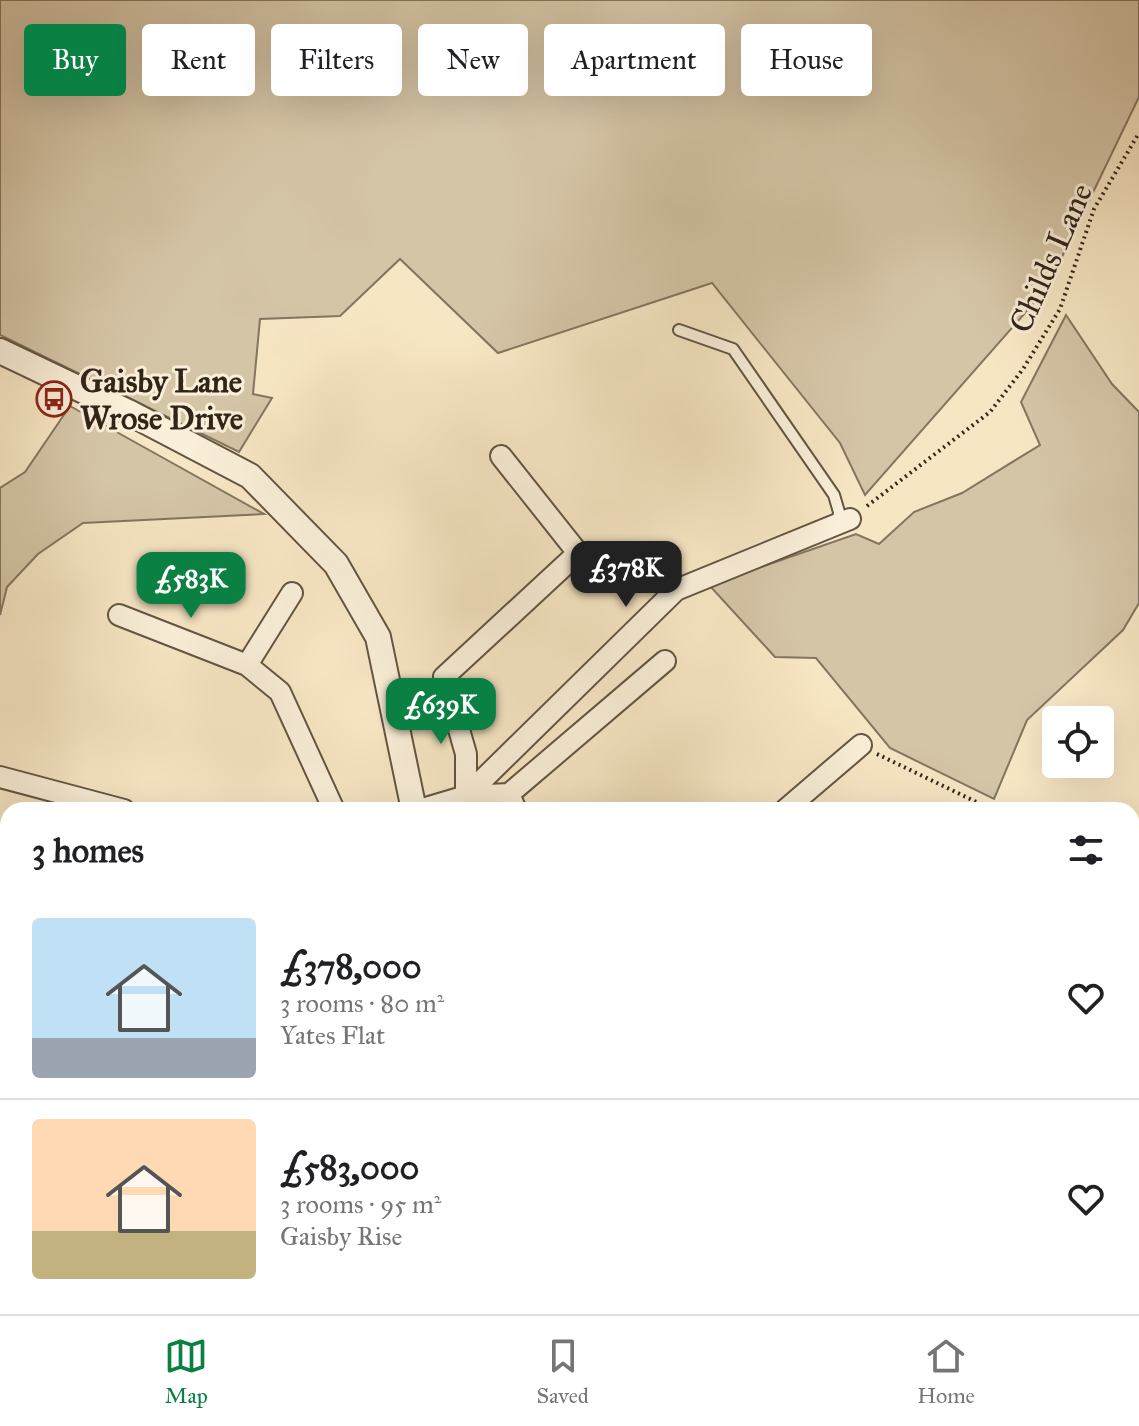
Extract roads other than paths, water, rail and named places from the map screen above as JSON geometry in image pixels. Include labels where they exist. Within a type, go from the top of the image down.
[{"type":"street","points":[[0,351],[128,412],[250,476],[336,564],[378,637],[415,802]]},
{"type":"street","points":[[466,796],[466,754],[444,677],[578,553],[501,456]]},
{"type":"street","points":[[466,796],[676,590],[844,521]]},
{"type":"street","points":[[247,665],[292,593]]},
{"type":"street","points":[[119,615],[247,665],[280,692],[330,802]]},
{"type":"street","points":[[445,802],[466,796],[512,802],[665,661]]},
{"type":"street","points":[[794,802],[861,745]]},
{"type":"street","points":[[0,777],[94,802]]},
{"type":"lane","points":[[679,330],[733,349],[834,495],[844,521]]},
{"type":"place","name":"Gaisby Lane Wrose Drive","points":[[54,399]]}]
